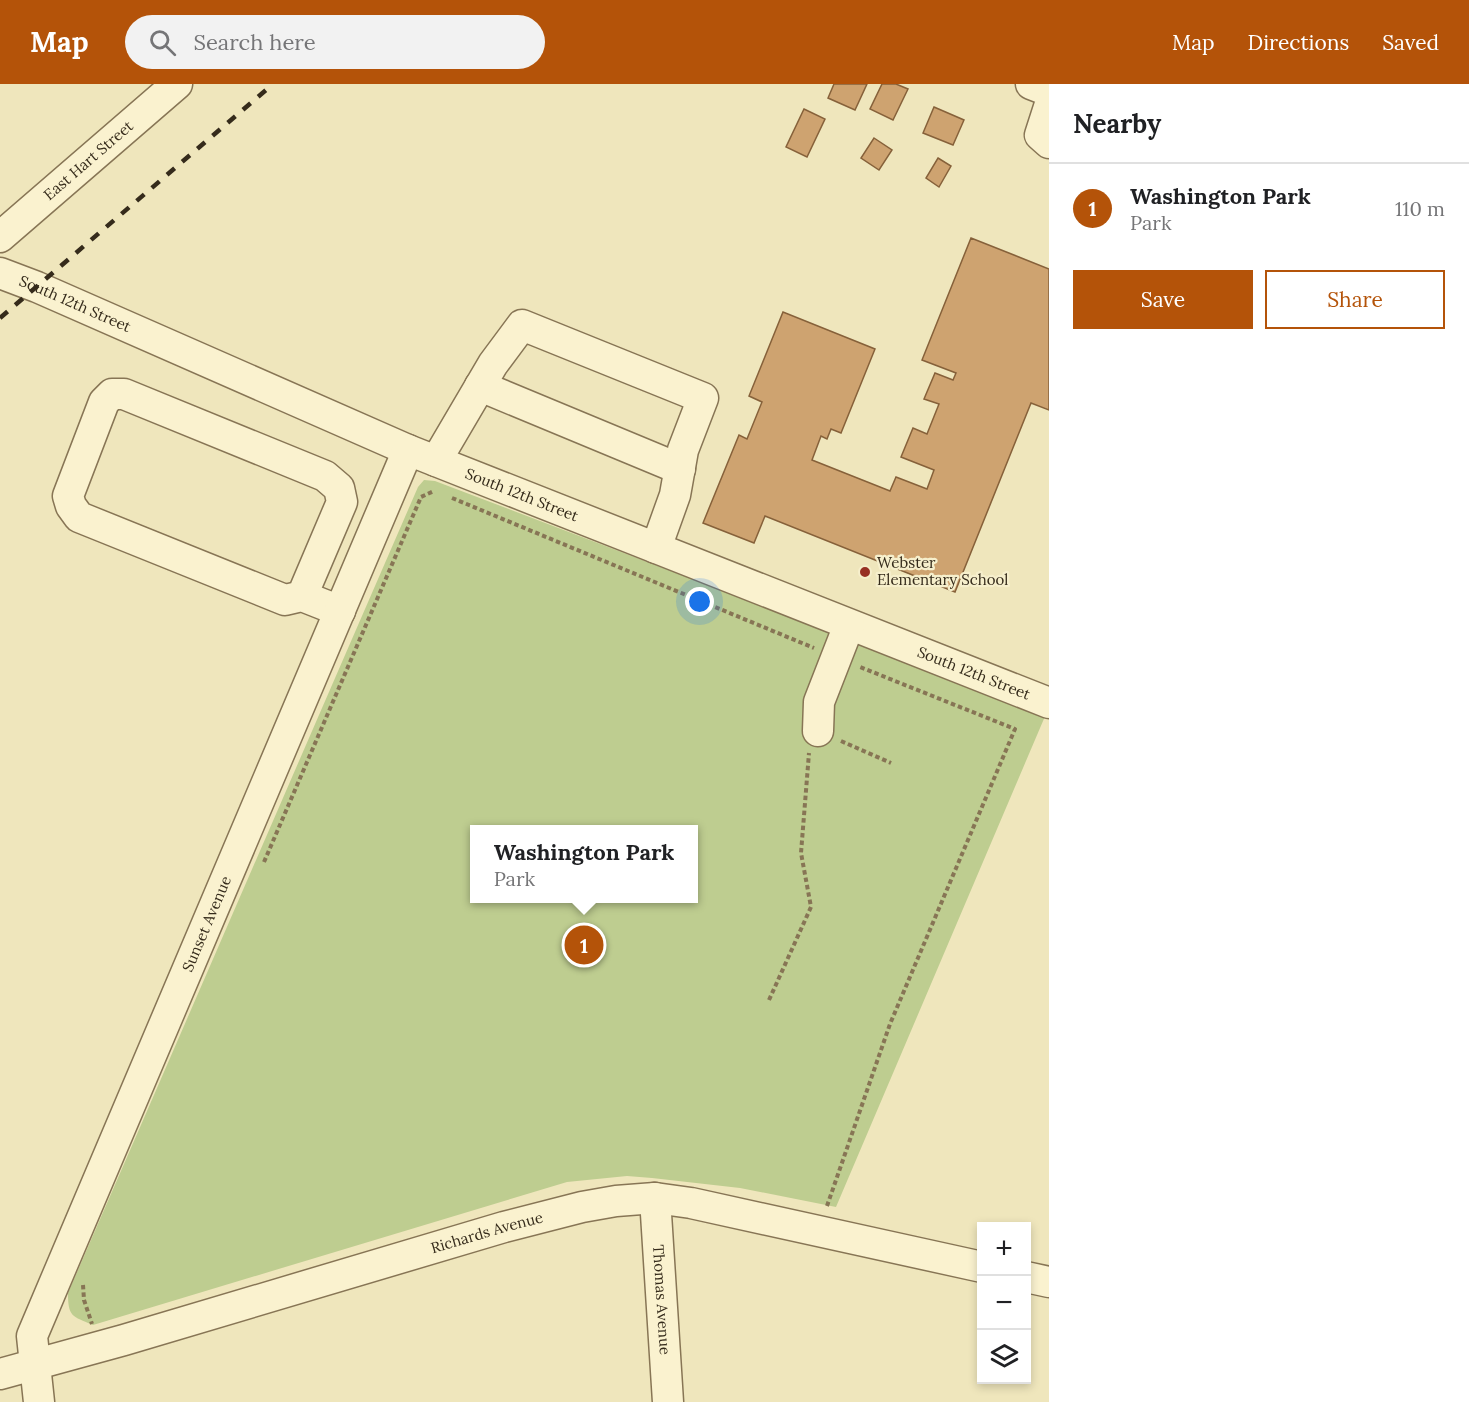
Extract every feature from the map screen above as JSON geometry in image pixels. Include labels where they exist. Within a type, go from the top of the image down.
[{"type":"street","name":"East Hart Street","points":[[0,237],[177,84]]},
{"type":"street","points":[[1031,84],[1049,92]]},
{"type":"street","points":[[1049,107],[1041,135],[1049,143]]},
{"type":"street","name":"South 12th Street","points":[[0,273],[37,287],[408,450],[1049,703]]},
{"type":"street","points":[[436,461],[480,386],[522,325],[703,398],[684,450],[675,495],[656,548]]},
{"type":"street","points":[[480,386],[680,469]]},
{"type":"street","points":[[302,596],[342,502],[339,488],[325,476],[124,394],[112,394],[104,402],[68,496],[79,518],[285,600],[302,596],[340,611]]},
{"type":"street","name":"Sunset Avenue","points":[[39,1402],[32,1336],[408,450]]},
{"type":"street","points":[[818,731],[819,702],[849,625]]},
{"type":"street","name":"Richards Avenue","points":[[0,1374],[124,1340],[504,1227],[582,1207],[616,1201],[655,1198],[691,1203],[977,1266]]},
{"type":"street","name":"Thomas Avenue","points":[[655,1198],[668,1402]]},
{"type":"street","points":[[1031,1278],[1049,1282]]},
{"type":"path","points":[[261,870],[420,497],[432,490],[1015,729],[890,1024],[827,1206]]},
{"type":"path","points":[[769,1000],[811,907],[801,852],[809,745],[818,731],[891,763]]},
{"type":"path","points":[[88,1275],[83,1286],[84,1300],[93,1325]]},
{"type":"green space","points":[[424,480],[435,481],[1046,714],[836,1207],[740,1188],[652,1178],[627,1176],[567,1182],[93,1325],[73,1315],[69,1307],[68,1293],[418,487]]},
{"type":"building","points":[[834,84],[867,84],[855,110],[828,98]]},
{"type":"building","points":[[882,84],[896,84],[908,89],[893,120],[870,109]]},
{"type":"building","points":[[934,107],[964,120],[953,145],[923,133]]},
{"type":"building","points":[[804,109],[825,119],[807,157],[786,147]]},
{"type":"building","points":[[874,138],[892,150],[879,170],[861,158]]},
{"type":"building","points":[[938,158],[951,166],[939,187],[926,178]]},
{"type":"building","points":[[971,238],[1049,269],[1049,410],[1031,403],[955,592],[765,516],[754,543],[703,523],[739,435],[747,439],[762,402],[749,396],[783,312],[875,349],[841,433],[831,429],[827,439],[821,436],[812,460],[890,491],[896,477],[927,489],[934,470],[901,457],[913,428],[927,434],[939,404],[924,399],[935,373],[953,380],[956,373],[922,360]]},
{"type":"railway","points":[[0,318],[273,84]]},
{"type":"place","name":"Webster Elementary School","points":[[865,572]]},
{"type":"place","name":"Washington Park","points":[[584,945]]}]
